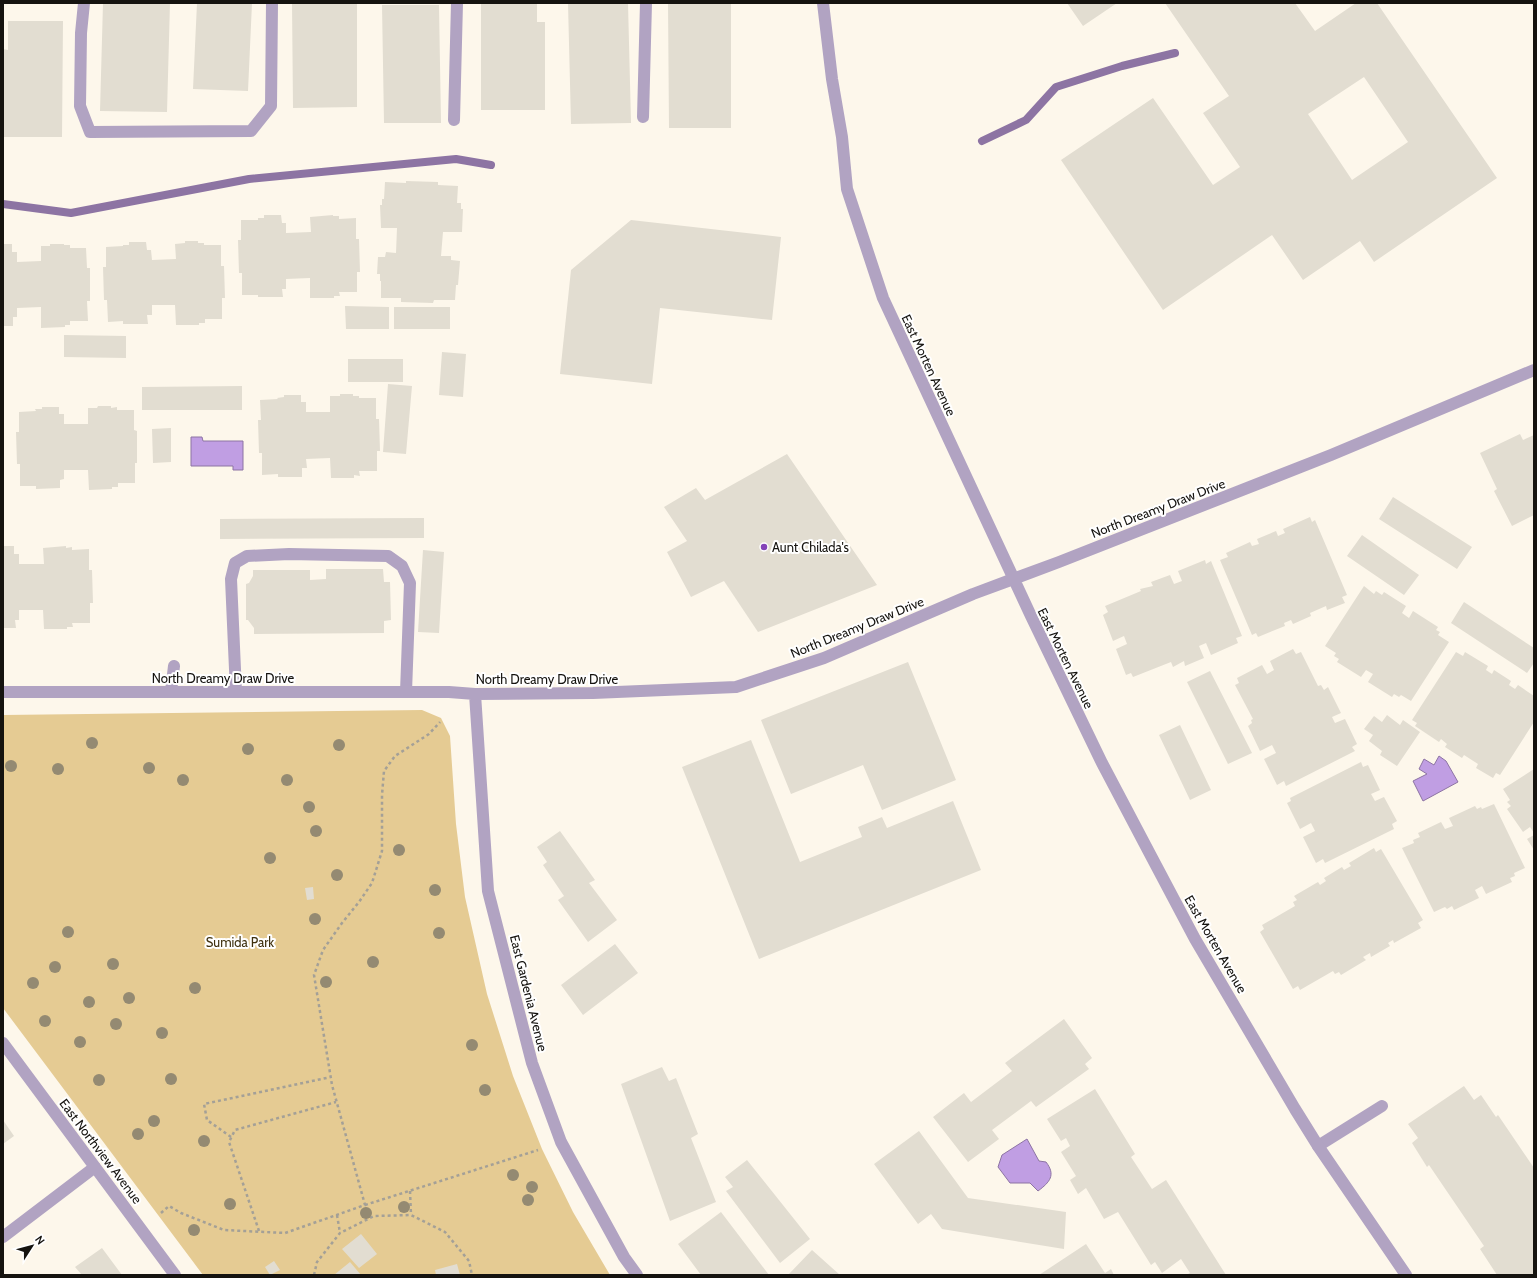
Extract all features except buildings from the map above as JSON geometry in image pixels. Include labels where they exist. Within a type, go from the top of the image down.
[{"type":"street","points":[[84,3],[80,33],[80,106],[90,132],[251,131],[271,106],[272,3]]},
{"type":"street","points":[[454,120],[456,3]]},
{"type":"street","points":[[643,117],[646,3]]},
{"type":"street","name":"East Morten Avenue","points":[[823,3],[832,79],[842,137],[848,189],[883,298],[1014,579],[1102,763],[1178,907],[1318,1146],[1406,1275]]},
{"type":"street","name":"North Dreamy Draw Drive","points":[[3,692],[449,692],[475,694],[600,693],[736,687],[824,658],[973,594],[1331,455],[1534,370]]},
{"type":"street","points":[[236,692],[231,579],[236,563],[247,556],[288,554],[388,556],[402,566],[410,583],[406,692]]},
{"type":"street","points":[[171,692],[174,666]]},
{"type":"street","name":"East Gardenia Avenue","points":[[475,694],[488,890],[532,1063],[561,1142],[624,1257],[637,1275]]},
{"type":"street","name":"East Northview Avenue","points":[[3,1043],[176,1275]]},
{"type":"street","points":[[1318,1146],[1382,1106]]},
{"type":"street","points":[[3,1238],[95,1167]]},
{"type":"path","points":[[364,1205],[336,1102],[314,975],[323,950],[342,923],[360,902],[372,883],[382,851],[382,795],[384,771],[395,756],[429,734],[440,722]]},
{"type":"path","points":[[231,1137],[207,1120],[204,1104],[331,1078]]},
{"type":"path","points":[[258,1231],[229,1142],[235,1130],[336,1102]]},
{"type":"path","points":[[161,1213],[169,1206],[180,1213],[224,1230],[285,1233],[364,1205],[538,1150]]},
{"type":"path","points":[[410,1191],[411,1215]]},
{"type":"path","points":[[337,1215],[340,1233]]},
{"type":"path","points":[[314,1275],[317,1262],[340,1233],[374,1216],[411,1215],[445,1232],[469,1261],[472,1275]]},
{"type":"green space","name":"Sumida Park","points":[[422,710],[441,718],[450,736],[456,824],[465,897],[487,994],[513,1076],[542,1149],[573,1212],[610,1275],[203,1275],[3,1008],[3,715]]},
{"type":"shaded area","points":[[191,437],[202,437],[203,441],[243,441],[243,470],[233,470],[233,466],[191,466]]},
{"type":"shaded area","points":[[1439,756],[1446,761],[1458,782],[1423,801],[1413,781],[1427,774],[1419,769],[1424,759],[1434,765]]},
{"type":"shaded area","points":[[1027,1139],[1039,1161],[1046,1162],[1051,1171],[1050,1178],[1038,1191],[1030,1183],[1010,1183],[998,1167],[1002,1155]]},
{"type":"waterway","points":[[982,141],[1026,120],[1056,87],[1122,66],[1175,53]]},
{"type":"waterway","points":[[3,204],[71,213],[249,179],[456,159],[491,165]]},
{"type":"place","name":"Aunt Chilada's","points":[[764,547]]}]
